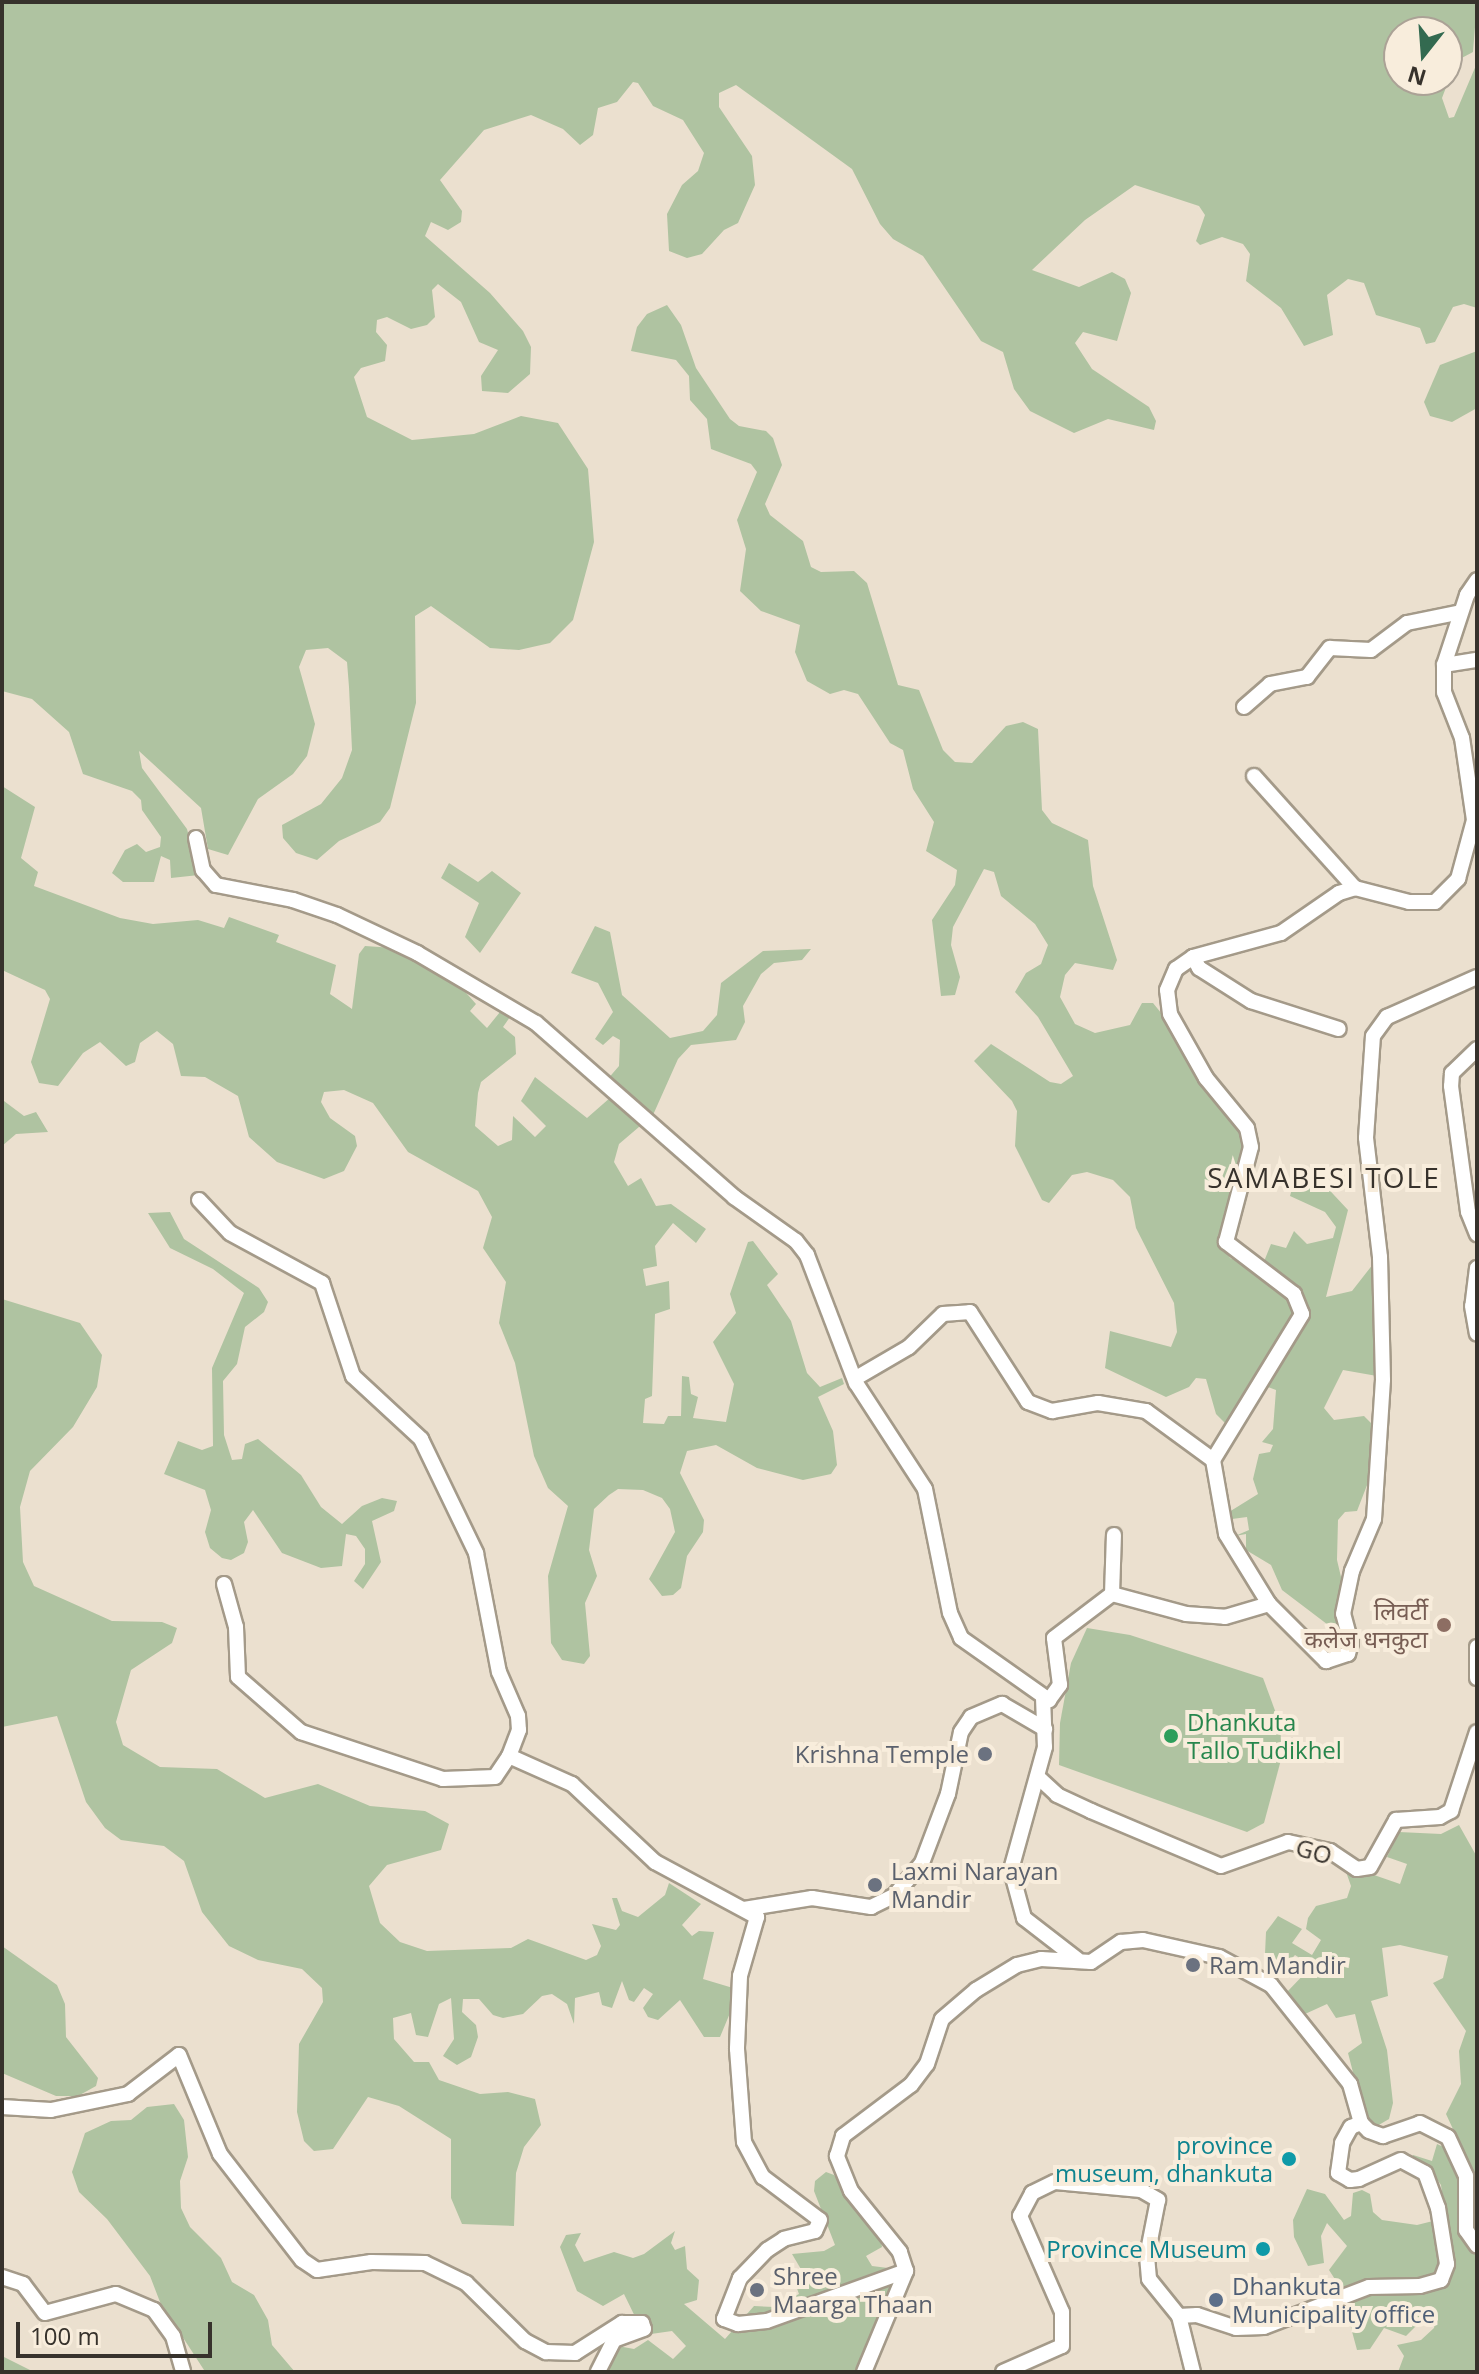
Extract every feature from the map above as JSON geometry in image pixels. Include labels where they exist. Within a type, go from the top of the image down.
[{"type":"street","points":[[1477,580],[1461,612],[1444,665],[1444,692],[1462,738],[1474,820],[1458,879],[1435,902],[1409,902],[1355,888],[1339,893],[1281,933],[1193,957],[1176,969],[1166,1002],[1206,1078],[1247,1128],[1251,1147],[1226,1242],[1294,1294],[1302,1314],[1213,1460],[1215,1494],[1226,1534],[1269,1604],[1326,1661],[1348,1654],[1351,1643],[1343,1614],[1350,1578],[1374,1519],[1383,1380],[1380,1257],[1366,1138],[1373,1036],[1387,1017],[1477,977]]},
{"type":"street","points":[[1244,707],[1270,684],[1307,677],[1330,648],[1371,650],[1407,623],[1461,612]]},
{"type":"street","points":[[1444,665],[1477,660]]},
{"type":"street","points":[[1254,776],[1355,888]]},
{"type":"street","points":[[196,838],[203,870],[216,885],[293,900],[337,915],[417,953],[536,1023],[734,1197],[796,1241],[807,1255],[871,1410],[910,1460],[925,1489],[950,1613],[961,1638],[1040,1697],[1049,1700],[1060,1685],[1054,1649],[1058,1632],[1112,1594]]},
{"type":"street","points":[[1193,957],[1199,968],[1251,1001],[1339,1029]]},
{"type":"street","points":[[1477,1049],[1452,1073],[1451,1098],[1468,1212],[1477,1234]]},
{"type":"street","points":[[199,1200],[230,1233],[322,1283],[353,1376],[421,1439],[476,1553],[499,1672],[518,1716],[519,1730],[509,1756],[495,1777],[443,1779],[301,1732],[238,1677],[236,1627],[224,1584]]},
{"type":"street","points":[[1477,1268],[1472,1306],[1477,1334]]},
{"type":"street","points":[[856,1378],[909,1347],[943,1314],[970,1312],[1028,1402],[1052,1411],[1098,1403],[1146,1411],[1213,1460]]},
{"type":"street","points":[[1112,1594],[1114,1535]]},
{"type":"street","points":[[1112,1594],[1186,1614],[1225,1617],[1269,1604]]},
{"type":"street","points":[[1477,1647],[1477,1678]]},
{"type":"street","points":[[1040,1697],[1045,1729],[1038,1777],[1012,1850],[1017,1906],[1038,1932],[1083,1963]]},
{"type":"street","points":[[744,1909],[812,1898],[871,1907],[894,1896],[922,1863],[948,1794],[961,1732],[971,1717],[1002,1704],[1045,1729]]},
{"type":"street","name":"GO","points":[[1038,1777],[1078,1805],[1221,1866],[1288,1842],[1330,1851],[1357,1869],[1370,1867],[1396,1820],[1440,1817],[1451,1811],[1477,1732]]},
{"type":"street","points":[[509,1756],[572,1784],[655,1862],[757,1917],[740,1976],[737,2049],[744,2142],[763,2177],[820,2220],[815,2231],[784,2239],[767,2250],[740,2278],[724,2319],[738,2324],[767,2321],[906,2271]]},
{"type":"street","points":[[864,2372],[906,2271],[900,2252],[868,2217],[845,2180],[837,2156],[843,2136],[911,2085],[927,2064],[942,2019],[976,1990],[1017,1965],[1041,1959],[1083,1963],[1121,1942],[1143,1940],[1219,1957],[1271,1985],[1350,2084],[1361,2123],[1383,2136],[1420,2123],[1448,2137],[1466,2176],[1466,2230],[1477,2246]]},
{"type":"street","points":[[2,2107],[51,2110],[128,2094],[179,2055],[220,2154],[302,2260],[317,2270],[371,2262],[425,2263],[466,2283],[525,2341],[546,2352],[575,2353],[622,2323],[642,2323],[644,2329],[614,2340],[598,2372]]},
{"type":"street","points":[[1179,2316],[1197,2315],[1236,2328],[1264,2327],[1369,2287],[1420,2286],[1441,2280],[1447,2264],[1438,2208],[1425,2173],[1401,2160],[1359,2179],[1350,2180],[1338,2173],[1342,2143],[1351,2127],[1361,2123]]},
{"type":"street","points":[[1003,2372],[1058,2351],[1066,2334],[1062,2312],[1021,2223],[1023,2207],[1040,2187],[1069,2183],[1152,2193],[1158,2200],[1147,2256],[1149,2279],[1179,2316],[1193,2372]]},
{"type":"street","points":[[2,2277],[23,2284],[45,2313],[116,2294],[154,2310],[173,2336],[183,2372]]},
{"type":"green space","points":[[2,2],[1477,2],[1473,52],[1463,57],[1463,16],[1383,16],[1383,96],[1443,96],[1449,118],[1454,117],[1477,63],[1477,308],[1464,304],[1453,307],[1435,342],[1426,344],[1420,328],[1376,315],[1364,283],[1348,279],[1327,295],[1333,335],[1304,346],[1281,308],[1246,281],[1250,254],[1243,244],[1222,237],[1200,245],[1196,241],[1205,215],[1199,206],[1135,185],[1085,220],[1032,270],[1079,287],[1112,272],[1125,279],[1131,293],[1117,341],[1083,332],[1075,343],[1092,369],[1149,407],[1156,421],[1154,430],[1108,419],[1074,433],[1030,411],[1014,389],[1003,352],[981,341],[923,256],[893,239],[880,224],[852,169],[736,85],[719,93],[719,107],[752,156],[755,185],[738,223],[724,230],[702,254],[687,258],[669,251],[667,214],[682,185],[698,171],[704,153],[683,120],[653,106],[638,83],[633,82],[617,102],[598,108],[593,135],[580,145],[563,129],[531,115],[484,130],[440,180],[462,211],[461,222],[448,230],[431,222],[425,236],[490,293],[523,331],[531,347],[530,374],[508,393],[482,391],[481,376],[498,350],[479,342],[461,302],[438,284],[432,290],[435,317],[427,325],[411,329],[387,317],[377,320],[376,332],[387,345],[385,361],[361,368],[354,377],[367,417],[412,440],[474,434],[521,416],[558,423],[588,469],[594,542],[573,620],[550,643],[519,650],[490,648],[431,606],[415,616],[416,703],[390,808],[380,822],[339,841],[317,860],[296,853],[283,838],[282,825],[321,804],[342,778],[352,750],[347,662],[328,648],[306,650],[299,667],[315,724],[307,756],[293,774],[258,799],[228,855],[208,849],[201,808],[139,751],[142,768],[187,829],[199,875],[171,878],[170,860],[161,856],[154,882],[123,882],[112,873],[125,850],[137,844],[146,852],[160,847],[161,837],[142,810],[141,800],[132,791],[83,774],[69,732],[32,699],[2,691]]},
{"type":"green space","points":[[667,305],[681,325],[696,368],[730,419],[739,426],[766,431],[773,438],[782,465],[765,504],[770,515],[803,541],[811,567],[821,572],[854,571],[867,583],[898,685],[919,690],[943,750],[955,762],[972,763],[1006,726],[1023,722],[1038,729],[1042,810],[1052,823],[1088,840],[1093,886],[1117,960],[1113,970],[1075,963],[1065,975],[1060,997],[1075,1024],[1095,1033],[1130,1025],[1142,1003],[1153,1003],[1243,1114],[1249,1154],[1221,1239],[1230,1258],[1261,1269],[1271,1244],[1286,1248],[1294,1231],[1307,1244],[1333,1238],[1336,1227],[1325,1212],[1290,1196],[1295,1177],[1304,1176],[1320,1180],[1348,1210],[1326,1297],[1352,1291],[1377,1259],[1377,1376],[1343,1370],[1324,1408],[1334,1420],[1364,1416],[1375,1427],[1376,1462],[1357,1511],[1345,1512],[1338,1520],[1337,1560],[1353,1628],[1344,1637],[1282,1590],[1271,1565],[1246,1550],[1246,1534],[1235,1536],[1249,1530],[1247,1517],[1232,1519],[1229,1512],[1258,1494],[1253,1479],[1259,1454],[1270,1452],[1273,1445],[1262,1442],[1273,1429],[1276,1390],[1257,1383],[1228,1426],[1216,1414],[1206,1379],[1196,1378],[1189,1387],[1166,1397],[1105,1368],[1110,1331],[1171,1347],[1177,1332],[1174,1303],[1136,1228],[1130,1197],[1113,1180],[1087,1172],[1072,1175],[1049,1203],[1042,1200],[1015,1146],[1017,1111],[1012,1101],[974,1061],[991,1044],[1050,1082],[1061,1084],[1073,1076],[1038,1017],[1015,992],[1026,973],[1041,964],[1048,945],[1035,924],[1001,896],[994,872],[984,869],[953,927],[951,945],[960,977],[955,995],[941,996],[932,920],[955,885],[957,870],[926,851],[934,822],[913,789],[903,750],[890,743],[858,694],[844,690],[830,694],[807,681],[795,652],[800,625],[761,611],[740,591],[746,549],[737,520],[757,472],[751,464],[711,449],[707,419],[690,400],[689,376],[676,360],[631,351],[637,327],[647,314]]},
{"type":"green space","points":[[1477,351],[1477,408],[1452,422],[1430,416],[1424,402],[1440,365]]},
{"type":"green space","points":[[2,786],[35,807],[21,858],[38,872],[34,886],[120,918],[153,924],[198,920],[224,928],[229,917],[279,935],[276,942],[336,965],[330,994],[352,1009],[359,954],[365,946],[394,948],[460,986],[476,1004],[470,1011],[487,1028],[500,1012],[510,1017],[503,1027],[515,1037],[516,1054],[481,1082],[478,1093],[475,1126],[498,1146],[512,1140],[513,1116],[535,1137],[546,1126],[521,1101],[535,1077],[587,1118],[611,1097],[606,1081],[619,1066],[620,1040],[613,1036],[603,1045],[595,1039],[613,1012],[598,983],[571,973],[595,926],[610,932],[622,995],[670,1038],[703,1031],[717,1015],[721,983],[763,951],[811,949],[802,960],[774,963],[761,974],[743,1006],[745,1022],[736,1040],[691,1045],[678,1059],[653,1115],[619,1144],[614,1162],[628,1186],[641,1178],[656,1206],[671,1204],[706,1229],[696,1243],[673,1223],[655,1246],[657,1266],[643,1269],[646,1286],[669,1281],[670,1309],[655,1314],[652,1396],[645,1399],[643,1423],[664,1424],[668,1416],[681,1416],[682,1376],[689,1377],[691,1394],[698,1397],[693,1418],[726,1422],[734,1384],[713,1342],[736,1313],[730,1294],[748,1242],[753,1241],[778,1274],[767,1285],[791,1321],[807,1373],[820,1387],[842,1378],[844,1384],[818,1397],[833,1431],[837,1465],[831,1474],[803,1480],[757,1468],[716,1445],[687,1451],[680,1473],[704,1520],[703,1532],[687,1556],[681,1588],[673,1595],[662,1596],[649,1579],[675,1532],[670,1509],[662,1498],[643,1490],[618,1489],[609,1495],[594,1509],[589,1550],[597,1576],[585,1603],[590,1656],[584,1664],[562,1660],[551,1643],[548,1576],[568,1506],[548,1488],[534,1456],[515,1363],[499,1323],[506,1282],[483,1248],[492,1217],[478,1191],[408,1152],[373,1103],[344,1090],[324,1092],[321,1102],[330,1118],[355,1136],[357,1146],[344,1171],[324,1179],[277,1162],[249,1137],[238,1096],[205,1077],[181,1076],[173,1044],[157,1031],[140,1043],[135,1062],[126,1066],[100,1042],[83,1053],[58,1086],[39,1083],[31,1062],[50,999],[45,990],[2,970]]},
{"type":"green space","points":[[449,863],[478,882],[492,871],[521,893],[480,953],[465,937],[479,903],[441,878]]},
{"type":"green space","points":[[4,1101],[24,1116],[36,1112],[48,1132],[16,1134],[2,1146]]},
{"type":"green space","points":[[170,1212],[184,1239],[259,1288],[268,1302],[264,1312],[245,1327],[237,1364],[223,1381],[224,1435],[232,1460],[242,1459],[245,1444],[258,1439],[301,1475],[321,1507],[342,1524],[362,1506],[382,1498],[397,1501],[394,1511],[372,1521],[381,1562],[363,1589],[354,1581],[365,1564],[365,1549],[356,1536],[346,1534],[342,1566],[321,1568],[282,1553],[253,1510],[244,1522],[248,1542],[244,1553],[231,1560],[222,1558],[210,1548],[205,1532],[211,1510],[205,1490],[164,1474],[178,1441],[202,1450],[213,1446],[212,1368],[244,1293],[213,1269],[170,1248],[148,1213]]},
{"type":"green space","points":[[2,1299],[80,1323],[102,1355],[97,1387],[73,1427],[30,1471],[20,1507],[23,1562],[34,1586],[112,1621],[162,1622],[177,1628],[172,1643],[131,1670],[116,1722],[123,1745],[160,1767],[217,1769],[265,1798],[318,1784],[370,1806],[425,1811],[449,1824],[441,1850],[387,1865],[369,1886],[380,1923],[400,1942],[427,1951],[511,1948],[528,1939],[586,1960],[597,1955],[601,1946],[592,1924],[616,1930],[620,1925],[612,1898],[617,1898],[622,1911],[638,1917],[665,1895],[669,1883],[701,1904],[682,1925],[692,1936],[699,1931],[714,1932],[703,1979],[733,1988],[735,2001],[720,2037],[704,2037],[680,2000],[658,2020],[648,2017],[643,2008],[653,1994],[644,1988],[634,2002],[629,2000],[622,1981],[612,2008],[602,2005],[599,1992],[575,1998],[574,2024],[567,2004],[552,1994],[542,1996],[523,2014],[503,2018],[493,2015],[479,1999],[463,1999],[462,2012],[476,2025],[478,2037],[471,2057],[457,2065],[443,2056],[454,2039],[451,1998],[439,2004],[428,2037],[416,2035],[411,2013],[393,2018],[394,2039],[414,2062],[429,2062],[439,2080],[480,2094],[508,2092],[535,2099],[541,2125],[524,2147],[516,2173],[514,2226],[462,2224],[451,2198],[451,2139],[399,2106],[368,2097],[333,2149],[314,2151],[304,2141],[297,2112],[299,2044],[323,2002],[322,1988],[302,1969],[258,1960],[229,1946],[202,1912],[184,1861],[164,1846],[121,1840],[105,1828],[86,1802],[57,1716],[2,1727]]},
{"type":"green space","name":"Dhankuta Tallo Tudikhel","points":[[1087,1628],[1130,1635],[1263,1678],[1280,1724],[1282,1756],[1264,1823],[1247,1832],[1059,1765],[1060,1723],[1071,1663]]},
{"type":"green space","points":[[1459,1825],[1477,1857],[1477,2372],[1398,2372],[1404,2356],[1397,2345],[1421,2340],[1434,2328],[1436,2318],[1428,2314],[1406,2336],[1384,2328],[1370,2349],[1357,2350],[1340,2287],[1329,2270],[1347,2246],[1327,2223],[1321,2236],[1324,2263],[1308,2266],[1294,2237],[1293,2220],[1307,2189],[1325,2194],[1344,2220],[1351,2216],[1353,2193],[1362,2190],[1370,2194],[1373,2212],[1382,2220],[1417,2225],[1437,2220],[1444,2209],[1441,2185],[1431,2171],[1411,2160],[1413,2155],[1432,2161],[1437,2144],[1448,2149],[1459,2180],[1467,2180],[1465,2155],[1446,2114],[1461,2084],[1459,2051],[1466,2031],[1433,1983],[1443,1978],[1448,1956],[1400,1945],[1382,1948],[1388,1996],[1371,2001],[1387,2050],[1393,2103],[1389,2119],[1377,2126],[1364,2115],[1348,2053],[1362,2043],[1355,2014],[1336,2018],[1327,2004],[1305,2014],[1286,1993],[1312,1966],[1295,1955],[1286,1965],[1265,1954],[1266,1932],[1278,1916],[1302,1929],[1292,1943],[1312,1955],[1321,1940],[1306,1929],[1308,1918],[1316,1906],[1347,1898],[1351,1886],[1345,1869],[1350,1861],[1356,1858],[1374,1875],[1400,1884],[1407,1864],[1387,1857],[1399,1832],[1441,1834]]},
{"type":"green space","points":[[2,1946],[57,1985],[65,2004],[66,2037],[98,2078],[96,2086],[78,2096],[56,2096],[2,2073]]},
{"type":"green space","points":[[174,2104],[184,2120],[188,2157],[180,2181],[181,2208],[190,2227],[221,2258],[232,2282],[254,2295],[268,2320],[272,2345],[295,2372],[204,2370],[160,2302],[150,2276],[107,2219],[79,2192],[72,2172],[85,2133],[111,2121],[131,2120],[147,2107]]},
{"type":"green space","points":[[826,2172],[834,2175],[881,2240],[882,2247],[866,2256],[872,2266],[896,2269],[897,2279],[857,2372],[605,2372],[618,2346],[634,2349],[648,2340],[673,2359],[686,2346],[672,2331],[644,2335],[624,2294],[603,2306],[577,2291],[560,2247],[566,2235],[581,2233],[575,2245],[584,2262],[614,2252],[633,2258],[644,2254],[675,2231],[671,2243],[675,2250],[685,2246],[687,2269],[699,2280],[697,2300],[684,2304],[725,2339],[754,2306],[775,2307],[799,2294],[795,2283],[805,2276],[792,2254],[824,2251],[835,2245],[814,2191],[815,2181]]},
{"type":"green space","points":[[2,2356],[34,2372],[2,2372]]},
{"type":"place","name":"लिवर्टी कलेज धनकुटा","points":[[1444,1625]]},
{"type":"place","name":"Dhankuta Tallo Tudikhel","points":[[1171,1736]]},
{"type":"place","name":"Krishna Temple","points":[[985,1754]]},
{"type":"place","name":"Laxmi Narayan Mandir","points":[[875,1885]]},
{"type":"place","name":"Ram Mandir","points":[[1193,1965]]},
{"type":"place","name":"province museum, dhankuta","points":[[1289,2159]]},
{"type":"place","name":"Province Museum","points":[[1263,2249]]},
{"type":"place","name":"Shree Maarga Thaan","points":[[757,2290]]},
{"type":"place","name":"Dhankuta Municipality office","points":[[1216,2300]]},
{"type":"district","name":"SAMABESI TOLE","points":[[1324,1177]]}]
